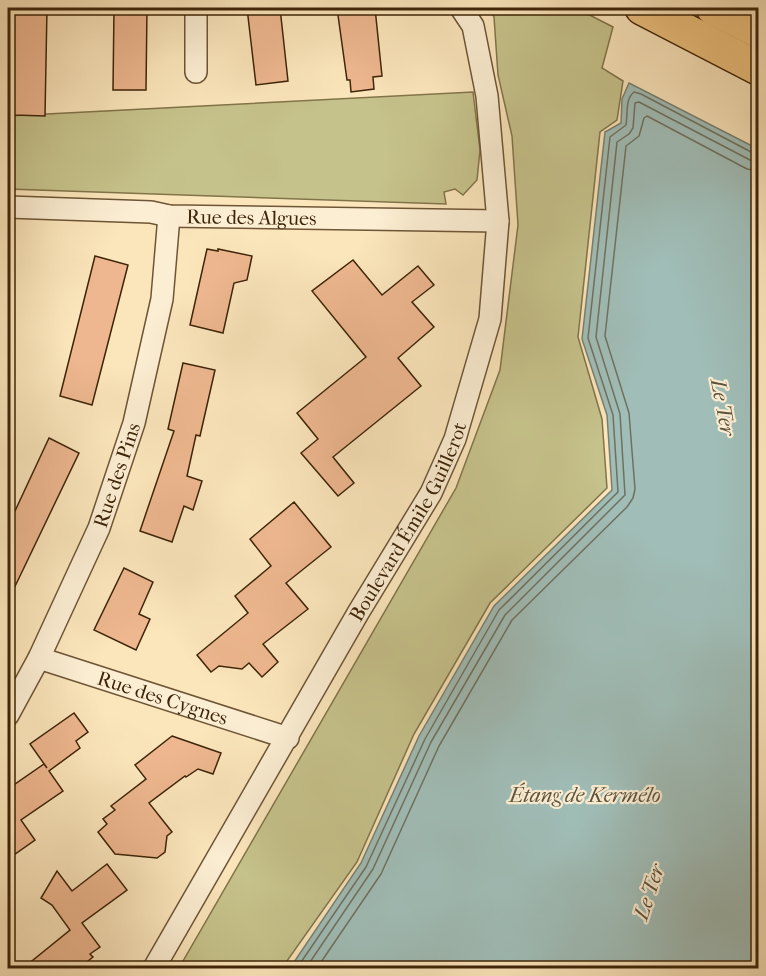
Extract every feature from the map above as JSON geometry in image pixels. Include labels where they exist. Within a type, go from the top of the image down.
[{"type":"main road","points":[[713,8],[759,31]]},
{"type":"main road","points":[[646,9],[759,68]]},
{"type":"street","points":[[196,8],[196,72]]},
{"type":"street","name":"Boulevard Émile Guillerot","points":[[154,969],[358,614],[431,493],[455,439],[490,319],[498,221],[487,96],[473,26],[461,8]]},
{"type":"street","name":"Rue des Algues","points":[[8,207],[151,212],[169,216],[498,221]]},
{"type":"street","name":"Rue des Pins","points":[[8,715],[39,658],[99,528],[134,423],[162,299],[169,216]]},
{"type":"street","name":"Rue des Cygnes","points":[[39,658],[288,738]]},
{"type":"shaded area","points":[[489,8],[576,8],[613,27],[602,68],[623,81],[617,120],[600,132],[578,337],[602,419],[607,488],[490,603],[414,734],[357,862],[282,968],[179,968],[456,488],[500,370],[518,225],[512,136],[498,75],[494,17]]},
{"type":"shaded area","points":[[473,92],[480,150],[477,180],[463,195],[455,189],[444,192],[446,204],[8,189],[8,116]]},
{"type":"water","name":"Étang de Kermélo","points":[[629,83],[758,149],[758,968],[290,968],[361,863],[419,736],[494,606],[612,490],[607,415],[582,339],[605,132],[621,123],[622,99]]},
{"type":"building","points":[[14,8],[47,8],[45,116],[14,115]]},
{"type":"building","points":[[114,8],[147,8],[146,90],[113,90]]},
{"type":"building","points":[[247,8],[280,8],[288,81],[256,85]]},
{"type":"building","points":[[337,8],[375,8],[382,76],[373,77],[374,89],[351,92],[350,80],[347,80]]},
{"type":"building","points":[[207,249],[252,256],[247,280],[234,283],[223,333],[190,325]]},
{"type":"building","points":[[95,256],[128,265],[92,405],[60,396]]},
{"type":"building","points":[[353,260],[382,295],[418,266],[434,285],[412,302],[434,327],[398,358],[421,386],[333,457],[354,483],[338,496],[301,453],[318,439],[297,413],[366,357],[312,291]]},
{"type":"building","points":[[183,363],[215,370],[200,436],[196,435],[187,476],[202,481],[193,510],[184,506],[172,542],[140,531],[174,431],[168,429]]},
{"type":"building","points":[[49,438],[79,453],[8,601],[8,526]]},
{"type":"building","points":[[294,502],[331,547],[286,583],[308,609],[263,644],[278,662],[262,677],[249,663],[242,669],[219,666],[211,672],[197,655],[248,613],[235,596],[271,566],[250,539]]},
{"type":"building","points":[[124,568],[153,582],[139,614],[150,619],[136,650],[94,630]]},
{"type":"building","points":[[74,713],[88,732],[76,741],[80,748],[49,771],[63,791],[21,820],[35,840],[8,859],[8,789],[44,764],[47,768],[30,744]]},
{"type":"building","points":[[172,736],[221,753],[213,774],[198,769],[149,803],[172,832],[167,836],[165,852],[157,858],[115,854],[98,832],[107,824],[103,819],[115,810],[111,806],[146,779],[135,765]]},
{"type":"building","points":[[107,864],[127,890],[82,923],[100,947],[90,954],[93,957],[78,969],[22,969],[70,930],[52,905],[41,898],[57,871],[72,891]]},
{"type":"water label","name":"Le Ter","points":[[723,407]]},
{"type":"water label","name":"Le Ter","points":[[649,892]]}]
